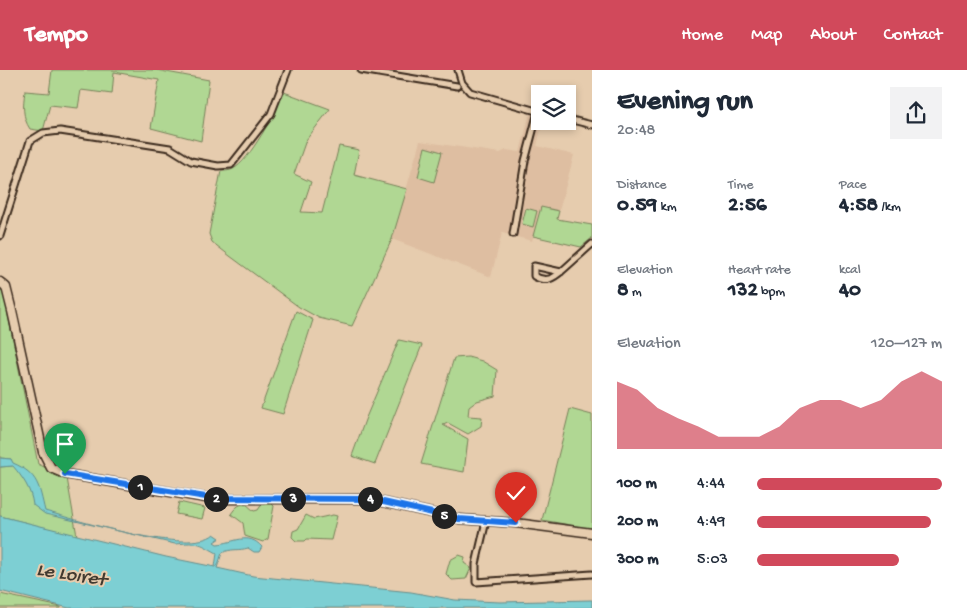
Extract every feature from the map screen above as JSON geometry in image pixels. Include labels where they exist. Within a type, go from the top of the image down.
[{"type":"street","points":[[0,236],[30,141],[43,133],[60,132],[170,148],[191,161],[218,166],[231,165],[271,114],[288,70]]},
{"type":"street","points":[[361,70],[461,86],[487,98],[531,110]]},
{"type":"street","points":[[458,70],[461,86]]},
{"type":"street","points":[[576,121],[592,124]]},
{"type":"street","points":[[513,234],[525,161],[534,130]]},
{"type":"street","points":[[561,272],[534,266],[533,271],[534,276],[548,280],[561,272],[592,244]]},
{"type":"street","points":[[0,282],[6,287],[43,452],[51,468],[65,474],[212,498],[370,499],[459,519],[592,533]]},
{"type":"street","points":[[486,521],[476,564],[476,582],[592,574]]},
{"type":"shaded area","points":[[530,114],[531,130],[541,130],[537,146],[574,155],[559,211],[541,207],[532,241],[502,233],[491,277],[392,239],[420,141],[500,153],[506,150],[520,152]]},
{"type":"green space","points":[[52,70],[156,70],[209,80],[201,141],[151,128],[159,80],[114,72],[112,94],[81,90],[78,108],[50,105],[43,131],[30,129],[24,111],[25,91],[49,93]]},
{"type":"green space","points":[[284,92],[330,109],[306,140],[294,174],[311,182],[301,212],[322,213],[339,146],[359,150],[354,175],[407,189],[392,239],[352,326],[319,318],[299,307],[212,242],[209,234],[221,171],[233,169],[247,156],[269,122]]},
{"type":"green space","points":[[425,147],[442,152],[434,182],[418,177]]},
{"type":"green space","points":[[541,207],[559,211],[557,219],[592,225],[592,238],[581,247],[533,236]]},
{"type":"green space","points":[[526,208],[537,211],[533,227],[522,224]]},
{"type":"green space","points":[[0,285],[2,285],[38,464],[67,478],[77,536],[0,516],[0,467],[12,466],[11,459],[0,458]]},
{"type":"green space","points":[[296,311],[313,320],[283,414],[261,408]]},
{"type":"green space","points":[[399,340],[422,345],[375,464],[352,456]]},
{"type":"green space","points":[[468,357],[482,361],[497,370],[495,396],[477,401],[469,407],[468,416],[482,417],[481,426],[468,434],[448,423],[443,425],[468,439],[464,472],[421,464],[454,358]]},
{"type":"green space","points":[[570,409],[592,415],[592,529],[542,520]]},
{"type":"green space","points":[[179,502],[205,508],[202,519],[176,514]]},
{"type":"green space","points":[[270,502],[274,506],[268,539],[263,542],[245,536],[243,523],[231,514],[232,512],[235,508],[245,503],[254,511],[258,510],[262,504]]},
{"type":"green space","points":[[306,515],[314,519],[333,515],[337,516],[331,540],[307,539],[305,541],[296,541],[292,537],[293,531],[298,529]]},
{"type":"green space","points":[[459,555],[465,557],[464,563],[471,568],[466,579],[452,580],[446,574],[450,560]]},
{"type":"green space","points":[[0,594],[61,607],[61,608],[0,608]]},
{"type":"water","name":"Le Loiret","points":[[0,458],[11,459],[13,463],[22,467],[33,477],[39,488],[45,511],[106,528],[158,539],[201,540],[214,534],[220,538],[214,542],[217,544],[246,539],[257,542],[262,547],[259,552],[254,552],[248,548],[222,553],[217,568],[253,576],[411,592],[455,600],[500,602],[592,600],[592,608],[69,608],[0,591],[0,516],[166,557],[215,567],[217,553],[198,544],[175,544],[45,514],[33,505],[26,484],[13,466],[0,467]]},
{"type":"route","points":[[65,474],[212,498],[237,500],[370,499],[459,519],[516,523]]}]
